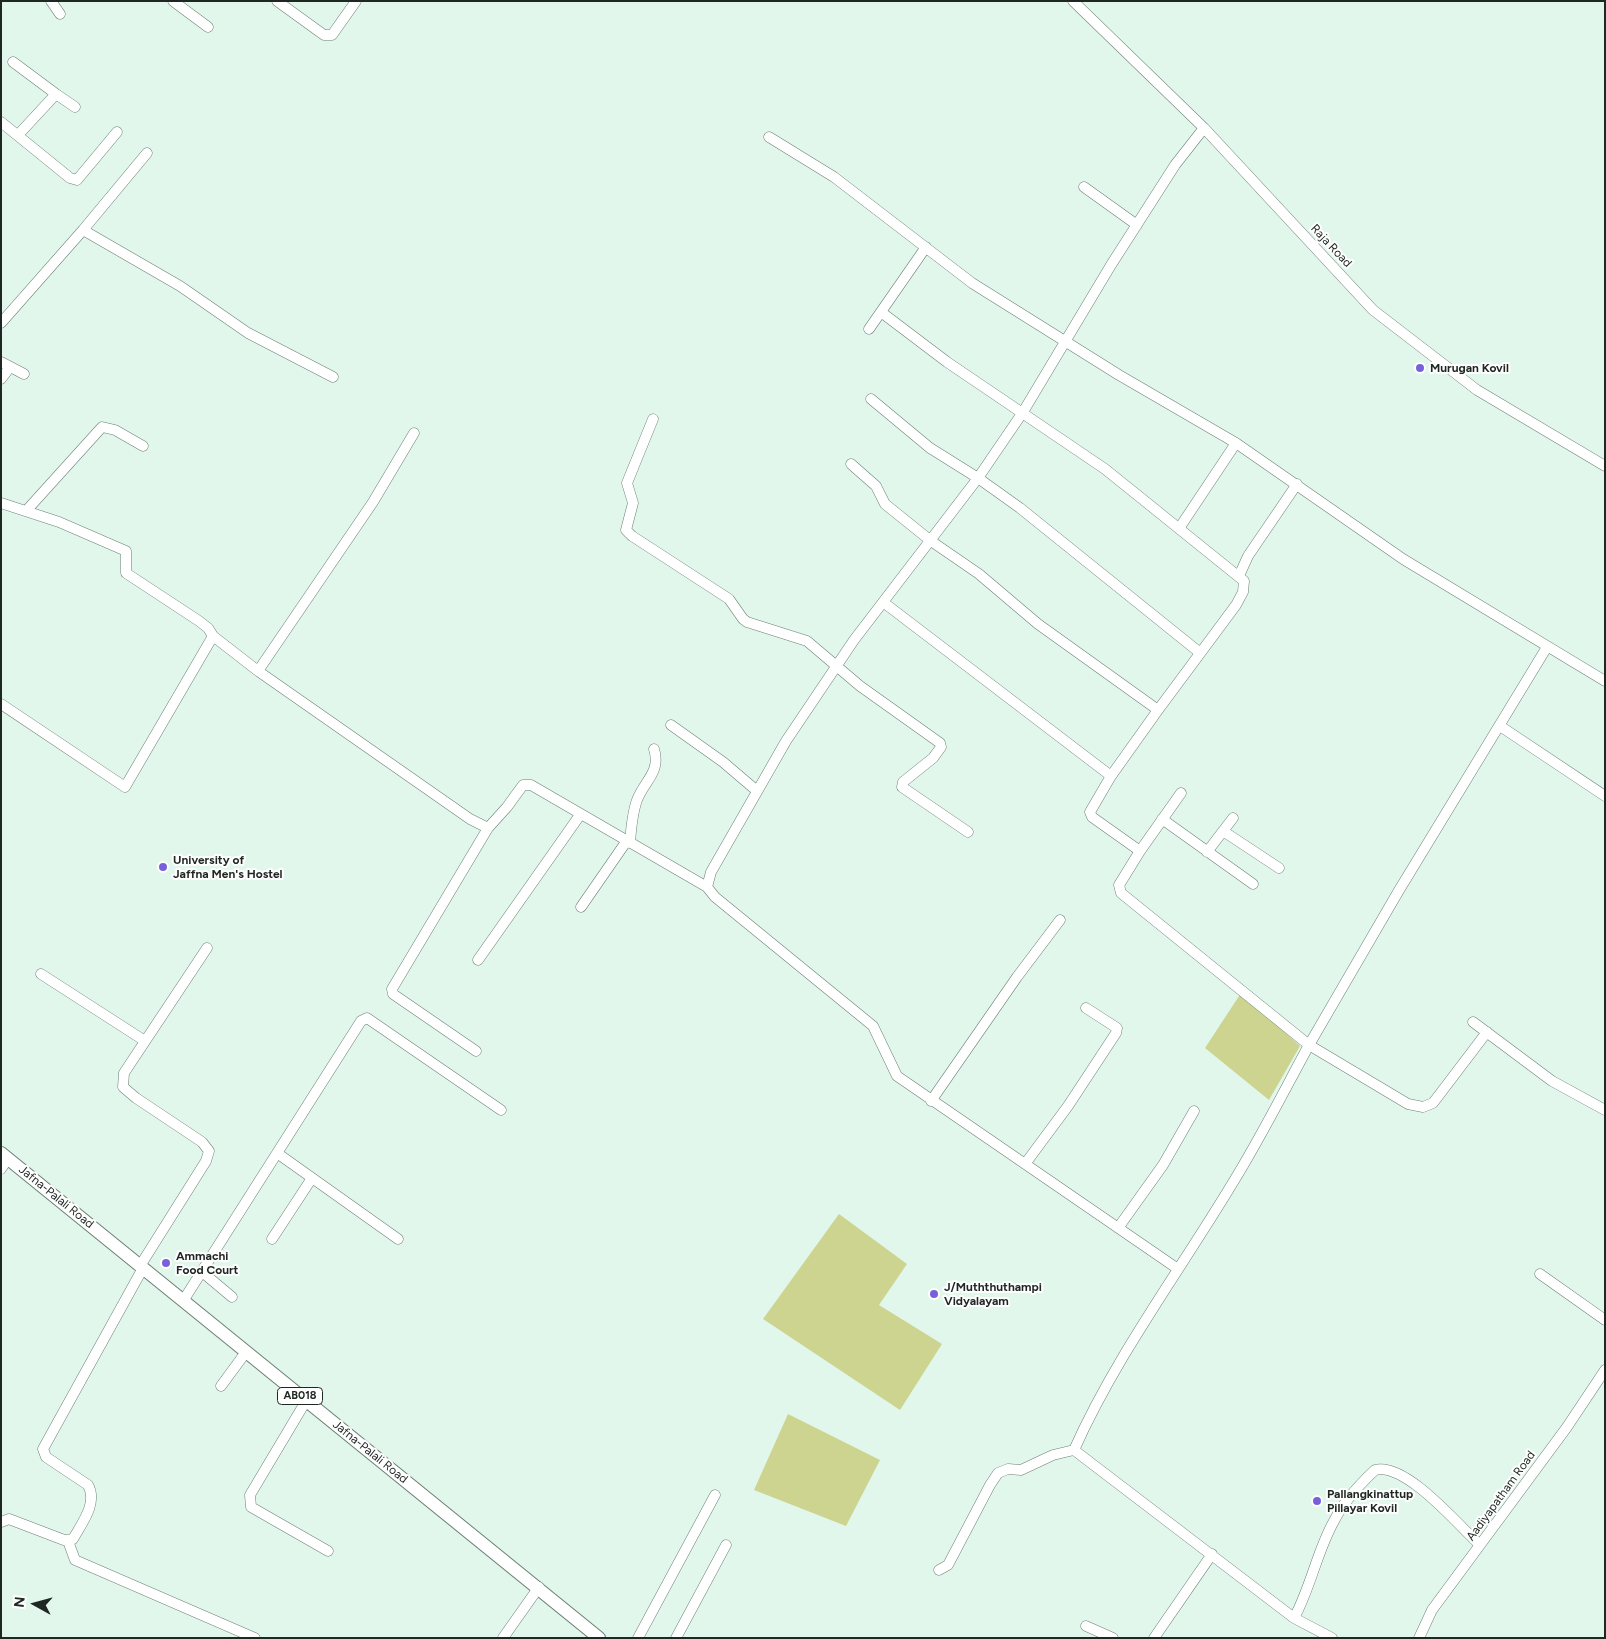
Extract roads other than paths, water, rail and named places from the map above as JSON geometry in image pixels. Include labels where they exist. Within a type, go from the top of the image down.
[{"type":"main road","name":"Jafna-Palali Road","points":[[4,1160],[142,1267],[539,1587],[599,1638]]},
{"type":"street","points":[[51,1],[53,7],[60,14]]},
{"type":"street","points":[[173,1],[208,27]]},
{"type":"street","points":[[277,1],[324,35],[332,35],[356,1]]},
{"type":"street","name":"Raja Road","points":[[1073,1],[1204,128],[1372,310],[1477,390],[1605,466]]},
{"type":"street","points":[[13,62],[75,108]]},
{"type":"street","points":[[18,135],[56,94]]},
{"type":"street","points":[[1,122],[70,178],[76,180],[117,132]]},
{"type":"street","points":[[707,887],[711,872],[786,741],[836,666],[978,478],[1023,412],[1175,165],[1204,128]]},
{"type":"street","points":[[769,137],[834,177],[972,282],[1236,443],[1403,559],[1605,681]]},
{"type":"street","points":[[1,323],[83,230],[147,153]]},
{"type":"street","points":[[1084,187],[1137,225]]},
{"type":"street","points":[[83,230],[180,286],[248,333],[333,377]]},
{"type":"street","points":[[869,329],[926,247]]},
{"type":"street","points":[[881,312],[947,362],[1104,469],[1148,505],[1180,527],[1244,581],[1243,592],[1111,776],[1090,812],[1092,817],[1140,852]]},
{"type":"street","points":[[1,379],[6,364],[24,374]]},
{"type":"street","points":[[871,399],[930,448],[978,478],[1085,558],[1199,652]]},
{"type":"street","points":[[653,419],[627,483],[633,503],[626,530],[729,599],[742,619],[798,637],[874,696],[940,743],[941,748],[934,758],[903,782],[902,786],[968,832]]},
{"type":"street","points":[[26,511],[93,434],[102,427],[115,430],[143,446]]},
{"type":"street","points":[[258,671],[373,502],[414,433]]},
{"type":"street","points":[[1180,527],[1236,443]]},
{"type":"street","points":[[851,464],[876,486],[885,504],[931,541],[978,574],[1038,624],[1158,710]]},
{"type":"street","points":[[1239,576],[1248,556],[1297,484]]},
{"type":"street","points":[[1,503],[58,522],[126,551],[126,573],[208,628],[213,636],[258,671],[470,819],[488,828]]},
{"type":"street","points":[[883,602],[1111,776]]},
{"type":"street","points":[[1,704],[125,787],[213,636]]},
{"type":"street","points":[[1074,1450],[1090,1414],[1233,1183],[1309,1045],[1398,892],[1547,647]]},
{"type":"street","points":[[671,725],[722,762],[757,791]]},
{"type":"street","points":[[1500,726],[1605,796]]},
{"type":"street","points":[[581,907],[628,842],[633,813],[638,799],[657,766],[654,749]]},
{"type":"street","points":[[476,1051],[393,994],[392,989],[488,828],[508,807],[523,785],[527,784],[707,887],[715,898],[873,1026],[897,1076],[931,1102],[1178,1269]]},
{"type":"street","points":[[1181,793],[1118,885],[1121,893],[1309,1045],[1400,1100],[1423,1107],[1433,1103],[1487,1032]]},
{"type":"street","points":[[478,960],[580,815]]},
{"type":"street","points":[[1207,852],[1232,818]]},
{"type":"street","points":[[1162,819],[1252,884]]},
{"type":"street","points":[[1223,831],[1279,868]]},
{"type":"street","points":[[931,1102],[1016,977],[1060,920]]},
{"type":"street","points":[[1,1522],[9,1519],[68,1541],[73,1540],[92,1500],[92,1491],[88,1485],[46,1457],[43,1449],[142,1267],[206,1161],[210,1151],[202,1142],[136,1098],[124,1087],[124,1072],[207,948]]},
{"type":"street","points":[[41,974],[146,1041]]},
{"type":"street","points":[[1025,1164],[1068,1106],[1116,1033],[1117,1028],[1086,1008]]},
{"type":"street","points":[[183,1301],[361,1021],[367,1018],[501,1110]]},
{"type":"street","points":[[1473,1022],[1552,1081],[1605,1110]]},
{"type":"street","points":[[1118,1228],[1163,1165],[1194,1111]]},
{"type":"street","points":[[277,1153],[398,1239]]},
{"type":"street","points":[[272,1239],[312,1178]]},
{"type":"street","points":[[201,1271],[232,1297]]},
{"type":"street","points":[[1540,1274],[1605,1320]]},
{"type":"street","points":[[221,1386],[246,1352]]},
{"type":"street","name":"Aadiyapatham Road","points":[[1419,1638],[1432,1610],[1567,1426],[1605,1370]]},
{"type":"street","points":[[306,1401],[250,1495],[251,1507],[328,1551]]},
{"type":"street","points":[[939,1570],[948,1565],[990,1484],[998,1473],[1008,1469],[1021,1470],[1053,1454],[1074,1450],[1294,1618],[1332,1638]]},
{"type":"street","points":[[1294,1618],[1304,1599],[1333,1522],[1344,1504],[1375,1470],[1380,1468],[1431,1494],[1480,1545]]},
{"type":"street","points":[[638,1638],[715,1495]]},
{"type":"street","points":[[68,1541],[75,1560],[255,1638]]},
{"type":"street","points":[[676,1638],[726,1545]]},
{"type":"street","points":[[1154,1638],[1212,1554]]},
{"type":"street","points":[[503,1638],[539,1587]]},
{"type":"street","points":[[1086,1626],[1113,1638]]},
{"type":"place","name":"Murugan Kovil","points":[[1420,368]]},
{"type":"place","name":"University of Jaffna Men's Hostel","points":[[163,867]]},
{"type":"place","name":"Ammachi Food Court","points":[[166,1263]]},
{"type":"place","name":"J/Muththuthampi Vidyalayam","points":[[934,1294]]},
{"type":"place","name":"Pallangkinattup Pillayar Kovil","points":[[1317,1501]]}]
